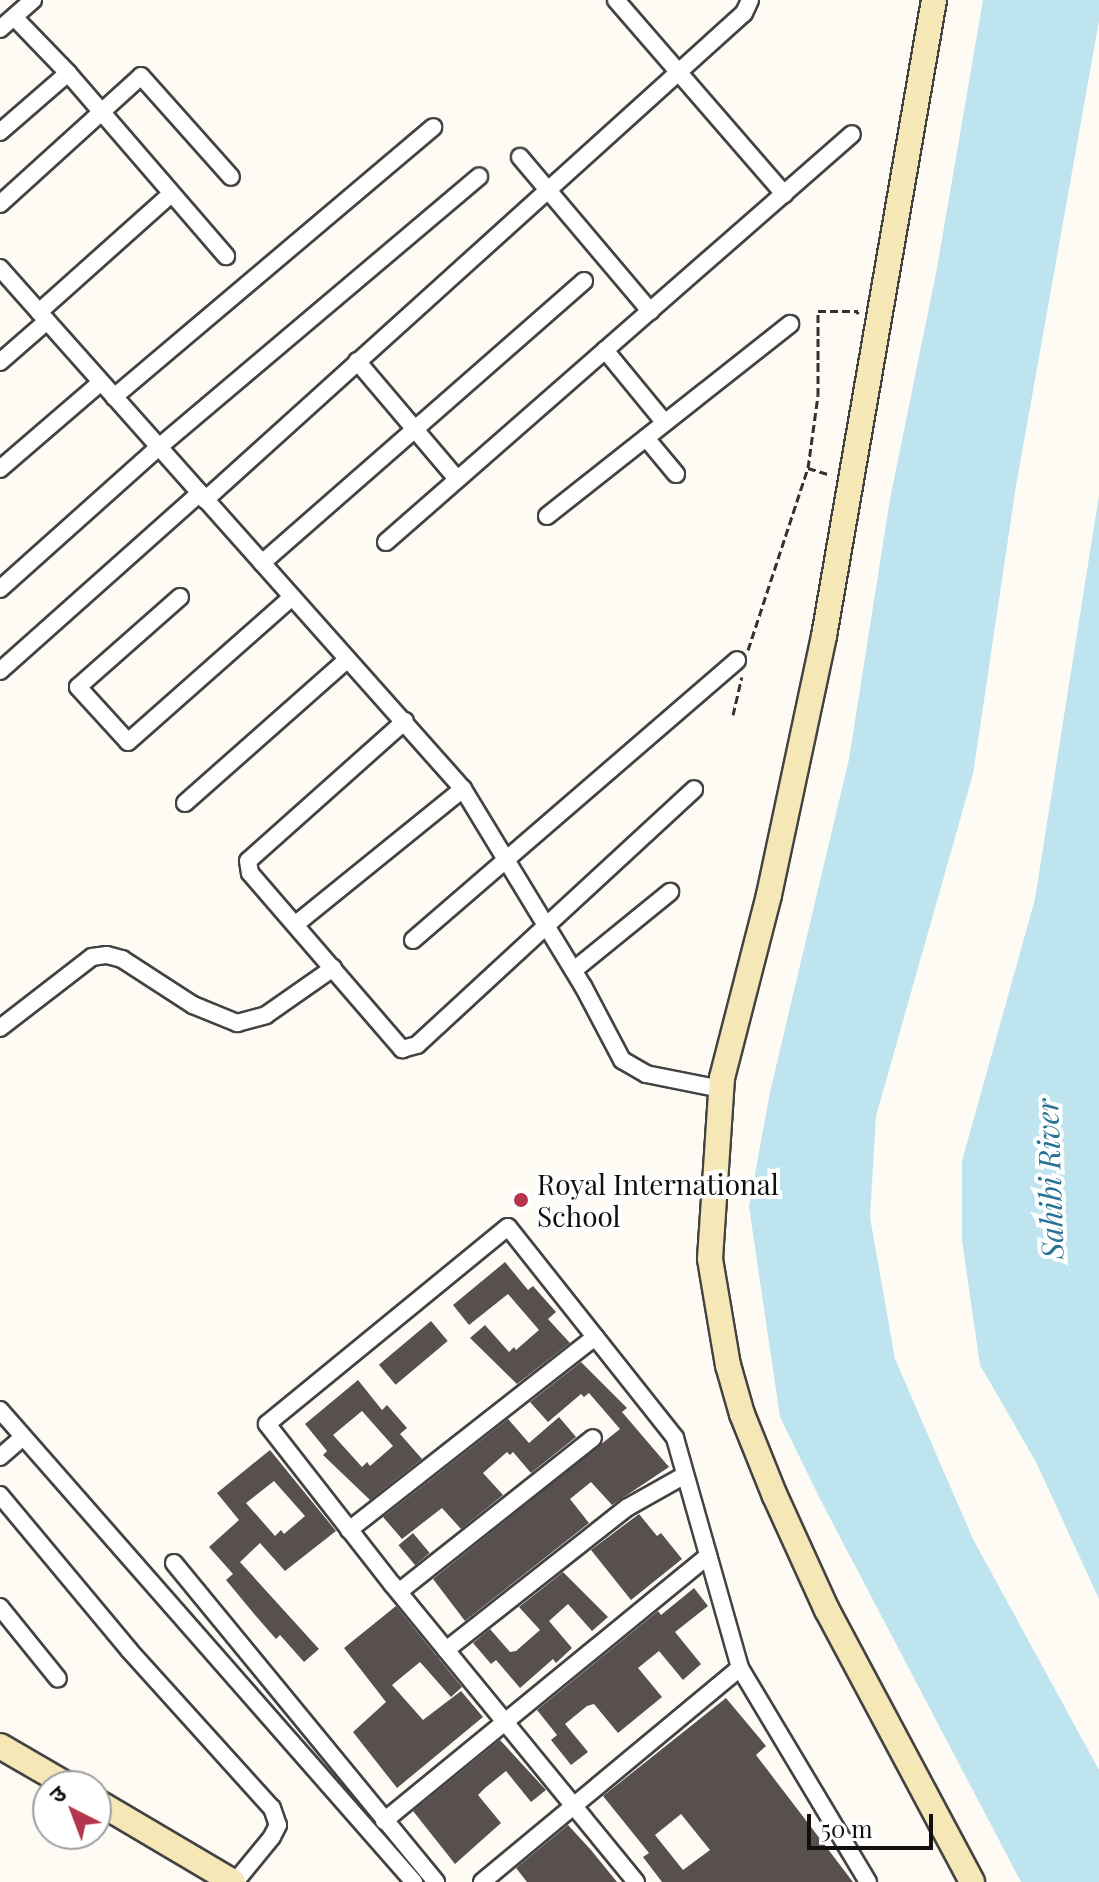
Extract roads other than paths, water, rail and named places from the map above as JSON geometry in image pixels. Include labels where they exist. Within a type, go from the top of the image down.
[{"type":"street","points":[[33,0],[5,23],[68,73],[170,195],[226,256]]},
{"type":"street","points":[[616,0],[784,194]]},
{"type":"street","points":[[0,671],[550,191],[744,13],[750,0]]},
{"type":"street","points":[[934,0],[824,636],[769,895],[721,1089],[710,1259],[728,1365],[742,1414],[827,1610],[972,1882]]},
{"type":"street","points":[[0,132],[68,73]]},
{"type":"street","points":[[0,204],[141,76],[231,177]]},
{"type":"street","points":[[114,397],[433,127]]},
{"type":"street","points":[[386,542],[852,134]]},
{"type":"street","points":[[520,157],[650,311]]},
{"type":"street","points":[[0,589],[159,447],[479,177]]},
{"type":"street","points":[[0,362],[43,316],[170,195]]},
{"type":"street","points":[[0,268],[463,789],[574,970],[622,1060],[631,1068],[721,1089]]},
{"type":"street","points":[[262,563],[584,281]]},
{"type":"street","points":[[547,516],[790,324]]},
{"type":"street","points":[[605,350],[665,423]]},
{"type":"street","points":[[357,361],[457,479]]},
{"type":"street","points":[[0,469],[101,382]]},
{"type":"street","points":[[646,438],[676,474]]},
{"type":"street","points":[[180,597],[78,687],[128,742],[292,597]]},
{"type":"street","points":[[185,803],[348,659]]},
{"type":"street","points":[[413,940],[741,666]]},
{"type":"street","points":[[405,721],[248,861],[250,873],[395,1044],[409,1050],[547,927],[694,789]]},
{"type":"street","points":[[296,924],[463,789]]},
{"type":"street","points":[[574,970],[670,892]]},
{"type":"street","points":[[0,1028],[92,957],[107,955],[122,959],[193,1005],[237,1023],[266,1015],[333,968]]},
{"type":"street","points":[[636,1882],[349,1530],[267,1424],[508,1227],[675,1438],[740,1668],[868,1882]]},
{"type":"street","points":[[349,1530],[595,1337]]},
{"type":"street","points":[[0,1410],[414,1882]]},
{"type":"street","points":[[0,1457],[22,1438]]},
{"type":"street","points":[[400,1591],[593,1438]]},
{"type":"street","points":[[446,1650],[628,1507],[685,1475]]},
{"type":"street","points":[[0,1495],[129,1650],[278,1817],[272,1837],[234,1882],[112,1810]]},
{"type":"street","points":[[384,1821],[708,1556]]},
{"type":"street","points":[[174,1563],[436,1882]]},
{"type":"street","points":[[0,1607],[58,1679]]},
{"type":"street","points":[[482,1882],[740,1668]]},
{"type":"street","points":[[0,1746],[41,1770]]},
{"type":"water","points":[[983,0],[1099,0],[1099,21],[1016,486],[973,774],[876,1116],[870,1217],[895,1359],[973,1539],[1099,1770],[1099,1882],[1021,1882],[820,1499],[780,1417],[749,1207],[770,1092],[849,759],[890,499],[937,268]]},
{"type":"water","name":"Sahibi River","points":[[1099,495],[1099,1599],[1036,1462],[980,1365],[962,1240],[962,1161],[1035,899]]},
{"type":"place","name":"Royal International School","points":[[521,1200]]}]
